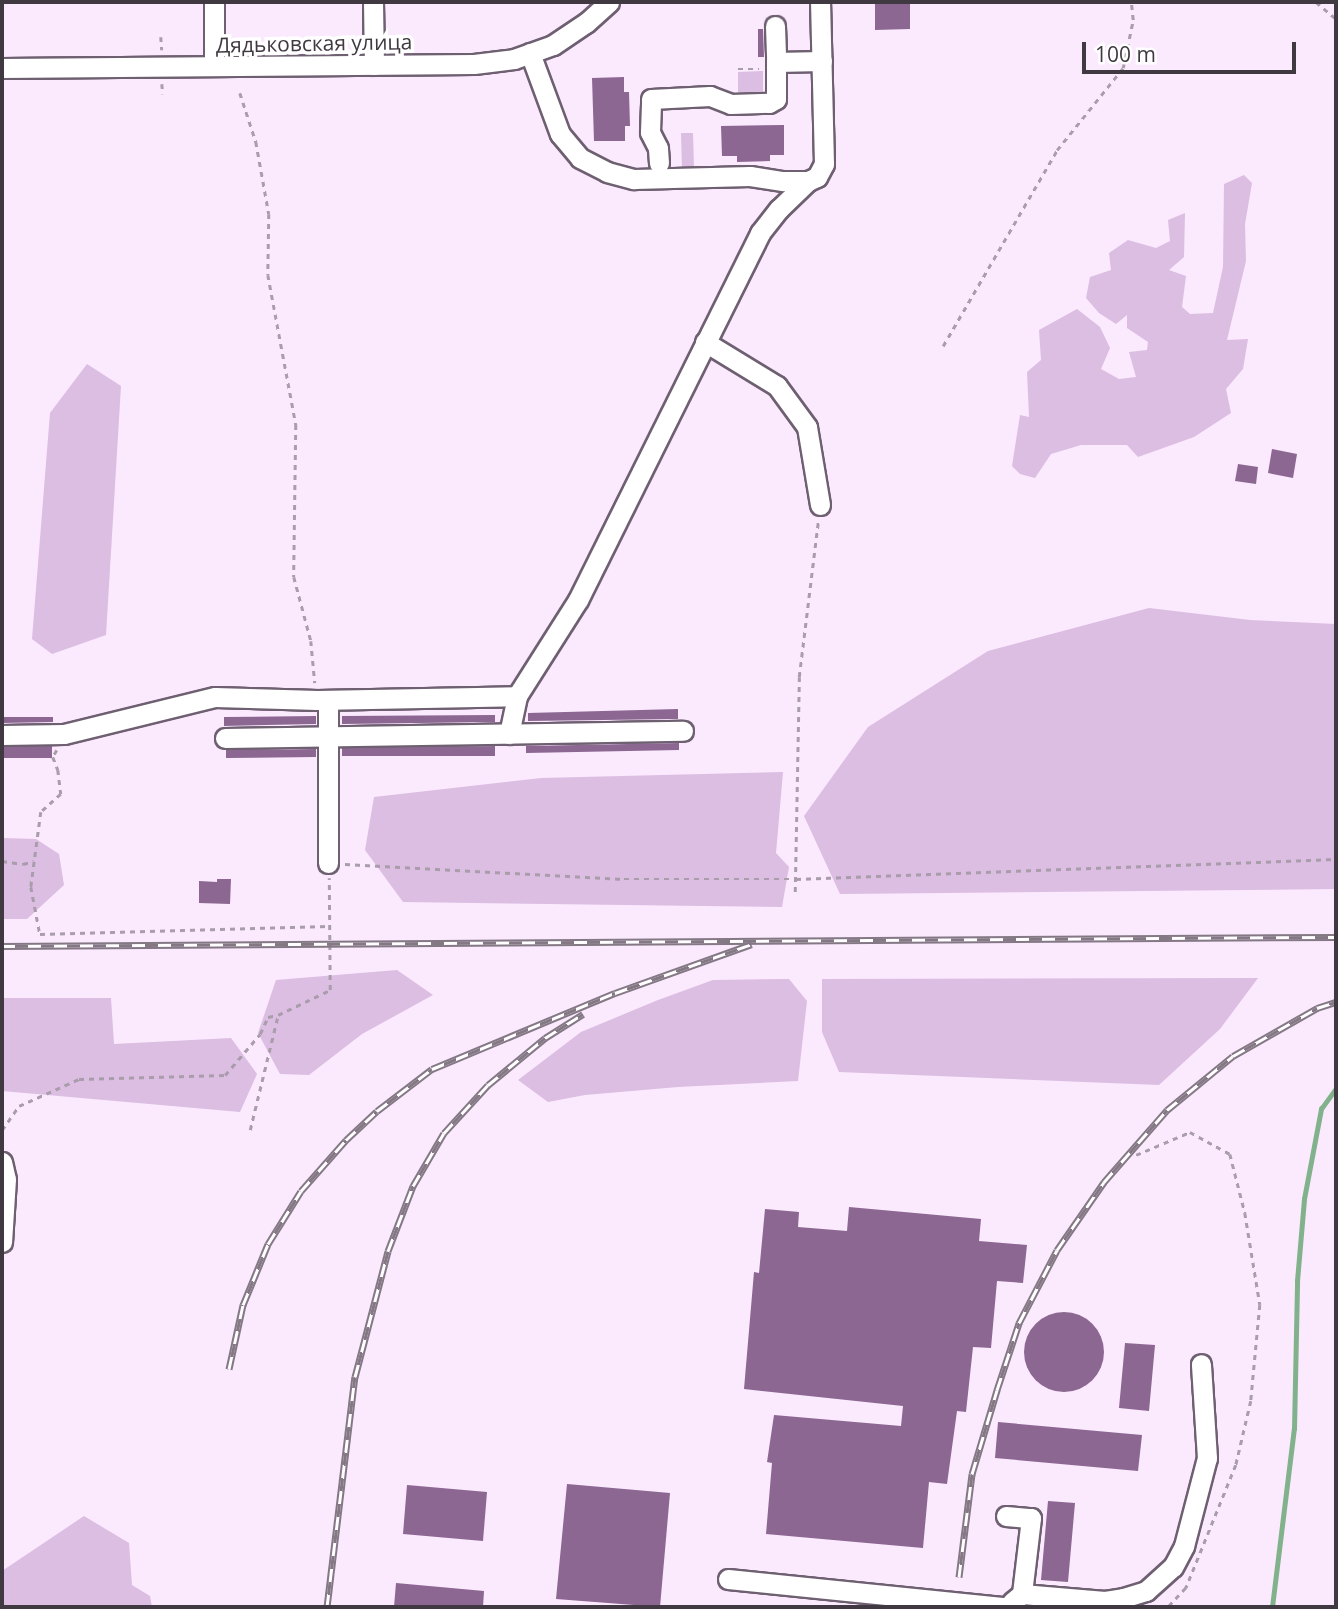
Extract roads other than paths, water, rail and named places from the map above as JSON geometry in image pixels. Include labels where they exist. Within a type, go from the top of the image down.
[{"type":"street","points":[[214,2],[214,66]]},
{"type":"street","points":[[373,2],[374,65]]},
{"type":"street","name":"Дядьковская улица","points":[[2,68],[474,64],[514,59],[553,45],[586,23],[609,2]]},
{"type":"street","points":[[509,734],[517,696],[578,600],[760,233],[779,208],[808,181],[817,177],[824,164],[820,2]]},
{"type":"street","points":[[659,163],[658,148],[650,132],[651,99],[710,96],[731,104],[769,103],[776,99],[775,26]]},
{"type":"street","points":[[530,53],[559,134],[580,158],[607,172],[634,179],[750,176],[783,181],[808,181]]},
{"type":"street","points":[[776,65],[822,61]]},
{"type":"street","points":[[705,342],[777,386],[807,427],[820,505]]},
{"type":"street","points":[[2,735],[64,734],[215,697],[322,700],[517,696]]},
{"type":"street","points":[[322,700],[328,737],[328,863]]},
{"type":"street","points":[[225,738],[683,731]]},
{"type":"street","points":[[2,1162],[6,1179],[2,1242]]},
{"type":"street","points":[[728,1579],[1006,1607],[1022,1594],[1105,1601],[1146,1591],[1173,1567],[1184,1546],[1207,1458],[1202,1364]]},
{"type":"street","points":[[1006,1516],[1031,1518],[1022,1594]]},
{"type":"waterway","points":[[1272,1607],[1294,1429],[1297,1281],[1304,1199],[1321,1109],[1336,1088]]},
{"type":"railway","points":[[2,946],[1336,937]]},
{"type":"railway","points":[[229,1369],[243,1305],[268,1244],[301,1191],[346,1140],[377,1111],[432,1069],[615,993],[752,944]]},
{"type":"railway","points":[[959,1577],[972,1474],[997,1390],[1019,1323],[1057,1250],[1104,1182],[1167,1110],[1233,1056],[1317,1008],[1336,1002]]},
{"type":"railway","points":[[327,1607],[355,1377],[388,1251],[413,1186],[444,1133],[488,1085],[545,1038],[583,1014]]}]
